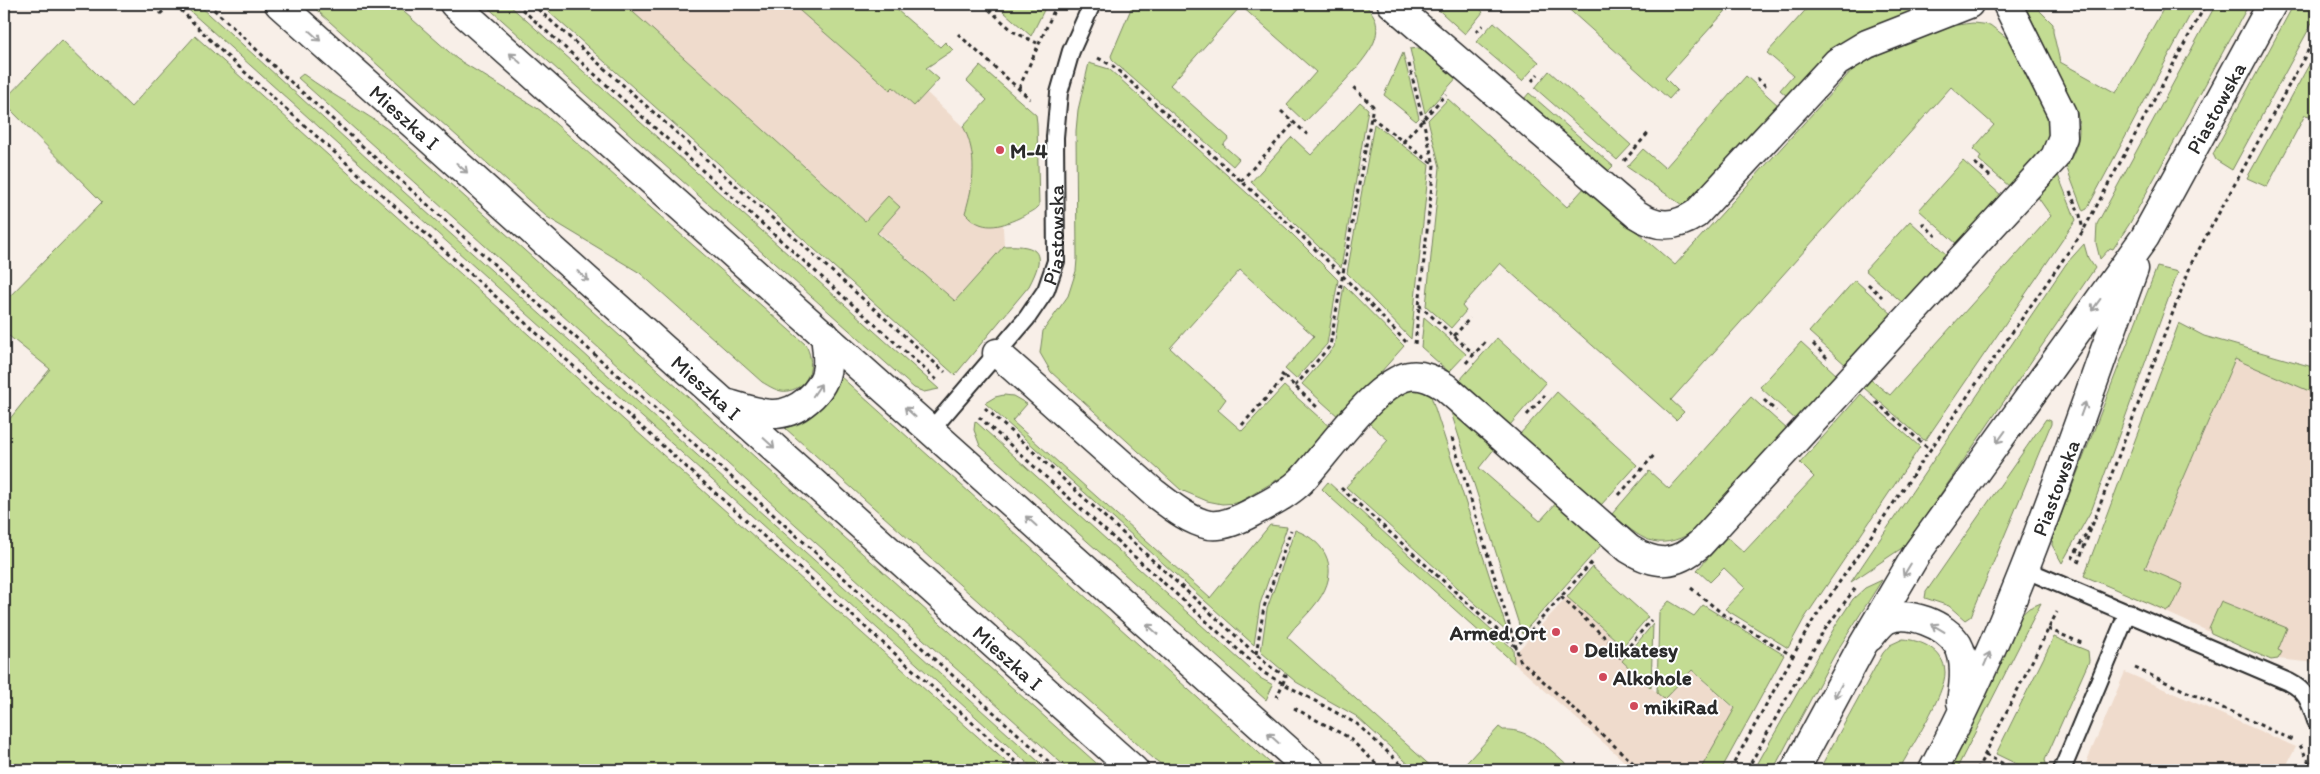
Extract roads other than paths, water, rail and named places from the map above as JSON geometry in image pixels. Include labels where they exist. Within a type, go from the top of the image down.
[{"type":"street","name":"Mieszka I","points":[[278,4],[1134,770]]},
{"type":"street","points":[[454,4],[1310,770]]},
{"type":"street","points":[[1392,4],[1636,214],[1653,224],[1664,226],[1686,220],[1696,214],[1837,62],[1867,44],[1969,4]]},
{"type":"street","points":[[997,353],[1154,493],[1173,508],[1200,522],[1220,525],[1246,516],[1294,488],[1344,431],[1389,384],[1409,376],[1421,376],[1434,380],[1499,433],[1629,549],[1654,561],[1677,560],[1690,553],[1700,544],[2055,157],[2063,137],[2062,114],[2007,4]]},
{"type":"street","name":"Piastowska","points":[[1795,770],[1860,648],[1922,546],[2145,237],[2272,4]]},
{"type":"street","name":"Piastowska","points":[[1934,770],[1982,670],[2024,569],[2145,237]]},
{"type":"street","points":[[726,404],[770,414],[784,413],[802,404],[812,396],[825,378],[828,366],[825,335]]},
{"type":"street","name":"Piastowska","points":[[1860,648],[1880,625],[1886,620],[1896,617],[1924,620],[1947,634],[1958,644],[1962,655],[1964,674],[1961,704],[1952,735]]},
{"type":"lane","name":"Piastowska","points":[[931,430],[1038,305],[1053,276],[1058,249],[1056,122],[1059,94],[1071,52],[1092,4]]},
{"type":"lane","points":[[2024,569],[2128,612],[2300,688],[2309,701],[2316,722]]},
{"type":"lane","points":[[2062,770],[2128,612]]},
{"type":"place","name":"M-4","points":[[1000,150]]},
{"type":"place","name":"Armed Ort","points":[[1556,632]]},
{"type":"place","name":"Delikatesy","points":[[1574,649]]},
{"type":"place","name":"Alkohole","points":[[1603,677]]},
{"type":"place","name":"mikiRad","points":[[1634,706]]}]
